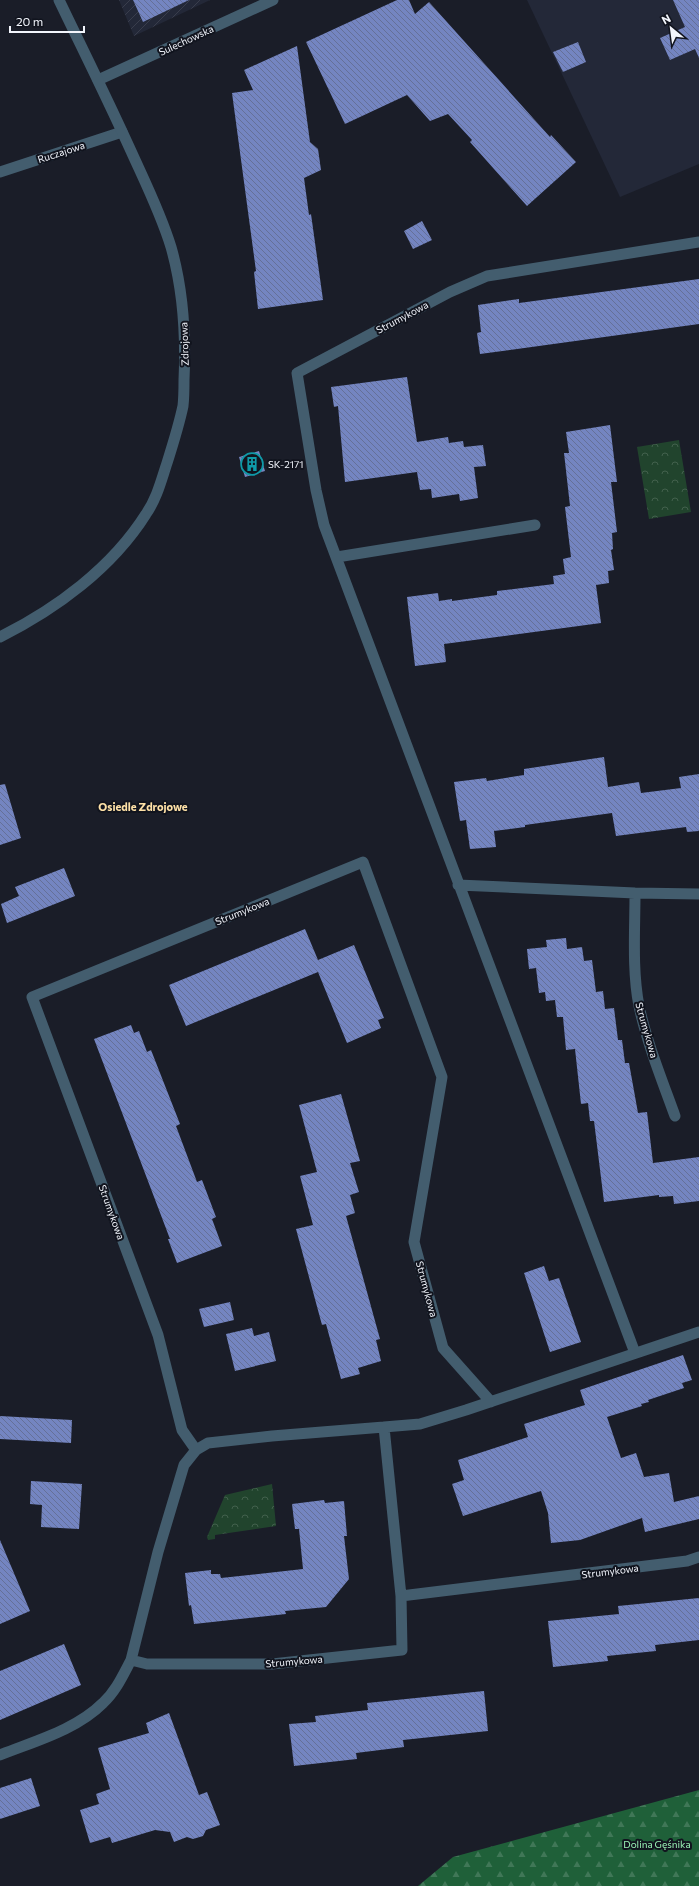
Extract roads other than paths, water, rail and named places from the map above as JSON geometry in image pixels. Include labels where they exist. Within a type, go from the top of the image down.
[{"type":"street","name":"Zdrojowa","points":[[0,637],[50,609],[89,578],[123,546],[147,513],[158,492],[183,404],[185,367],[184,325],[176,271],[162,223],[98,80],[59,0]]},
{"type":"street","name":"Sulechowska","points":[[98,80],[273,0]]},
{"type":"street","name":"Ruczajowa","points":[[0,172],[122,132]]},
{"type":"street","name":"Strumykowa","points":[[635,1353],[324,525],[316,490],[297,373],[450,292],[487,276],[699,242]]},
{"type":"street","points":[[337,557],[535,525]]},
{"type":"street","name":"Strumykowa","points":[[196,1450],[182,1430],[158,1335],[32,997],[363,862],[442,1077],[414,1242],[443,1348],[491,1402]]},
{"type":"street","points":[[458,885],[635,893],[699,894]]},
{"type":"street","name":"Strumykowa","points":[[635,893],[636,976],[639,1006],[652,1050],[675,1116]]},
{"type":"street","points":[[0,1755],[79,1722],[93,1713],[118,1685],[131,1660],[154,1567],[184,1465],[196,1450],[208,1443],[216,1442],[420,1424],[491,1402],[699,1332]]},
{"type":"street","name":"Strumykowa","points":[[131,1660],[147,1664],[272,1664],[402,1650],[401,1596],[384,1427]]},
{"type":"street","name":"Strumykowa","points":[[401,1596],[687,1561],[699,1557]]},
{"type":"place","name":"SK-2171","points":[[252,464]]},
{"type":"district","name":"Osiedle Zdrojowe","points":[[143,806]]},
{"type":"park label","name":"Dolina Gęśnika","points":[[657,1844]]}]
